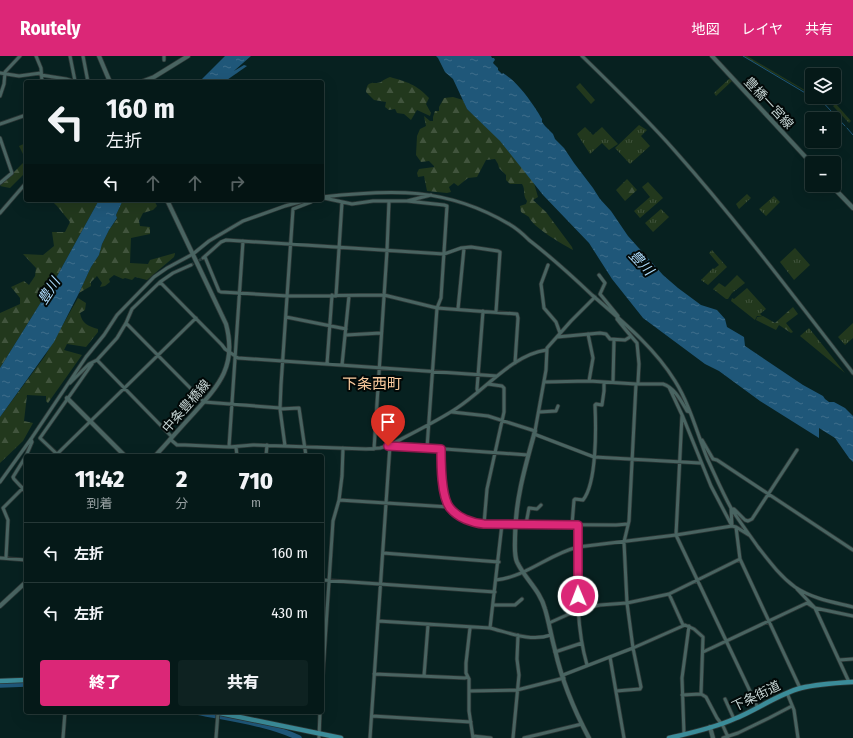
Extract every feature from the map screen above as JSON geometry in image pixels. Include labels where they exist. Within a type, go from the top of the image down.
[{"type":"main road","points":[[99,56],[109,80]]},
{"type":"main road","points":[[146,80],[154,77],[188,56]]},
{"type":"main road","name":"豊橋一宮線","points":[[712,56],[805,156]]},
{"type":"main road","points":[[838,192],[853,208]]},
{"type":"main road","name":"中条豊橋線","points":[[157,454],[221,381],[230,353],[226,324],[168,202]]},
{"type":"main road","points":[[68,398],[123,454]]},
{"type":"main road","points":[[535,432],[516,506],[515,556],[523,572],[541,597],[549,623],[555,652],[572,703],[588,738]]},
{"type":"main road","points":[[0,606],[24,584]]},
{"type":"main road","points":[[0,681],[24,680]]},
{"type":"main road","name":"下条街道","points":[[671,738],[722,724],[800,688],[851,682]]},
{"type":"main road","points":[[226,714],[319,736],[341,738]]},
{"type":"main road","points":[[710,727],[713,738]]},
{"type":"street","points":[[0,96],[4,84],[5,74],[20,56]]},
{"type":"street","points":[[36,56],[41,68],[42,80]]},
{"type":"street","points":[[70,56],[76,80]]},
{"type":"street","points":[[83,56],[88,80]]},
{"type":"street","points":[[582,56],[647,121],[720,204],[791,292],[853,373]]},
{"type":"street","points":[[0,73],[19,76],[41,74],[67,80]]},
{"type":"street","points":[[0,124],[24,116]]},
{"type":"street","points":[[0,138],[12,173],[0,183]]},
{"type":"street","points":[[0,213],[24,185]]},
{"type":"street","points":[[324,198],[351,194],[397,192],[433,195],[462,202],[510,225],[546,253],[618,317],[645,342],[675,381],[690,412],[707,458],[731,508],[775,569],[816,608],[839,660],[851,682]]},
{"type":"street","points":[[407,201],[433,195]]},
{"type":"street","points":[[324,198],[352,204],[373,201],[407,201],[447,206],[441,298],[437,308],[427,448]]},
{"type":"street","points":[[374,449],[389,201]]},
{"type":"street","points":[[0,482],[86,357],[104,336],[117,315],[154,277],[193,254],[209,241],[243,221],[300,202]]},
{"type":"street","points":[[285,446],[280,408],[293,209],[311,202]]},
{"type":"street","points":[[327,364],[342,202]]},
{"type":"street","points":[[496,312],[500,252],[498,250],[464,248],[444,254],[226,240],[221,242],[204,258],[219,291],[222,292],[288,296],[384,295],[437,308],[517,314],[515,363]]},
{"type":"street","points":[[229,448],[243,241]]},
{"type":"street","points":[[458,309],[464,248]]},
{"type":"street","points":[[68,384],[72,382],[82,370],[95,360],[117,338],[126,323],[132,308],[160,282],[173,273],[191,265]]},
{"type":"street","points":[[548,265],[541,284],[544,308],[556,322],[560,333]]},
{"type":"street","points":[[599,274],[604,283],[600,294],[618,316],[617,319],[630,337],[638,343],[639,364],[628,524],[624,542],[627,602],[633,648],[641,687],[640,689],[616,691]]},
{"type":"street","points":[[160,282],[230,353],[236,357],[433,370],[497,376]]},
{"type":"street","points":[[342,365],[349,296]]},
{"type":"street","points":[[535,432],[546,370],[546,350],[556,337],[596,297]]},
{"type":"street","points":[[478,392],[483,311]]},
{"type":"street","points":[[286,317],[346,329]]},
{"type":"street","points":[[58,454],[196,318]]},
{"type":"street","points":[[126,323],[204,402],[299,408],[306,454]]},
{"type":"street","points":[[346,334],[381,333]]},
{"type":"street","points":[[556,337],[603,333],[610,339],[614,340],[625,340],[630,337]]},
{"type":"street","points":[[588,334],[593,358],[590,381]]},
{"type":"street","points":[[613,382],[614,340]]},
{"type":"street","points":[[95,360],[124,388],[177,445],[229,448],[253,444],[374,449],[390,445],[458,408],[515,363],[537,352],[546,350]]},
{"type":"street","points":[[73,391],[86,357]]},
{"type":"street","points":[[56,454],[40,438],[95,360]]},
{"type":"street","points":[[544,382],[590,381],[663,384],[668,386],[673,391],[687,411],[690,412]]},
{"type":"street","points":[[572,524],[574,500],[576,498],[583,500],[586,497],[593,474],[595,405],[602,405],[604,382]]},
{"type":"street","points":[[484,524],[487,488],[504,412],[504,388],[502,386],[488,384]]},
{"type":"street","points":[[668,386],[682,414],[700,463],[711,486],[734,527],[750,536]]},
{"type":"street","points":[[539,412],[556,411],[558,406]]},
{"type":"street","points":[[451,412],[488,416],[502,420],[594,457],[700,463]]},
{"type":"street","points":[[682,414],[676,535],[758,708]]},
{"type":"street","points":[[699,435],[713,459],[717,460],[853,550]]},
{"type":"street","points":[[27,454],[32,442],[31,439]]},
{"type":"street","points":[[266,454],[267,445]]},
{"type":"street","points":[[390,445],[528,455]]},
{"type":"street","points":[[370,738],[390,445]]},
{"type":"street","points":[[236,447],[237,454]]},
{"type":"street","points":[[324,657],[334,516],[339,500],[342,476],[342,448]]},
{"type":"street","points":[[441,449],[442,479],[449,507],[469,521],[484,524],[628,524]]},
{"type":"street","points":[[731,508],[745,520],[750,520],[797,450]]},
{"type":"street","points":[[6,558],[8,520],[3,508],[22,488],[13,477],[24,459]]},
{"type":"street","points":[[339,500],[449,507]]},
{"type":"street","points":[[526,524],[529,508],[537,509],[541,505]]},
{"type":"street","points":[[731,508],[740,559],[800,688]]},
{"type":"street","points":[[490,628],[494,606],[502,524]]},
{"type":"street","points":[[578,525],[578,610],[582,644],[587,665]]},
{"type":"street","points":[[496,580],[523,572],[552,556],[578,547],[734,527]]},
{"type":"street","points":[[383,553],[499,562]]},
{"type":"street","points":[[0,558],[24,560]]},
{"type":"street","points":[[549,623],[578,610],[669,594],[740,559]]},
{"type":"street","points":[[324,580],[495,592]]},
{"type":"street","points":[[795,587],[820,599],[853,606]]},
{"type":"street","points":[[669,594],[683,625]]},
{"type":"street","points":[[494,606],[516,605],[522,599]]},
{"type":"street","points":[[703,652],[806,603],[816,608],[853,616]]},
{"type":"street","points":[[378,621],[470,628],[490,628],[537,638],[551,635]]},
{"type":"street","points":[[424,676],[428,625]]},
{"type":"street","points":[[469,691],[517,690],[563,676],[587,665],[633,648],[683,625],[689,626],[703,637],[701,694]]},
{"type":"street","points":[[684,734],[682,678],[689,626]]},
{"type":"street","points":[[470,628],[466,663],[467,677],[469,679],[469,711],[473,737],[491,738]]},
{"type":"street","points":[[514,738],[519,675],[517,659],[518,635]]},
{"type":"street","points":[[555,652],[582,644]]},
{"type":"street","points":[[610,657],[624,738]]},
{"type":"street","points":[[839,660],[853,659]]},
{"type":"street","points":[[374,674],[467,677]]},
{"type":"street","points":[[787,693],[792,706],[798,738]]},
{"type":"street","points":[[682,695],[701,694],[706,697],[729,737]]},
{"type":"street","points":[[725,699],[734,719]]},
{"type":"street","points":[[723,738],[729,737],[770,718],[792,706]]},
{"type":"street","points":[[63,738],[65,714]]},
{"type":"street","points":[[216,738],[217,714]]},
{"type":"street","points":[[319,736],[320,714]]},
{"type":"street","points":[[372,716],[471,722]]},
{"type":"street","points":[[524,738],[582,724]]},
{"type":"green space","points":[[743,56],[747,56],[805,91]]},
{"type":"green space","points":[[390,77],[411,84],[424,93],[429,98],[426,104],[431,113],[430,116],[417,110],[411,120],[404,114],[397,113],[395,109],[389,110],[385,107],[386,102],[374,100],[366,92],[369,84],[381,82]]},
{"type":"green space","points":[[730,78],[732,81],[716,96],[714,93]]},
{"type":"green space","points":[[580,83],[595,100],[591,104],[576,87]]},
{"type":"green space","points":[[453,97],[463,100],[467,109],[500,140],[529,175],[534,183],[538,197],[533,200],[546,212],[573,250],[542,231],[531,221],[529,217],[521,212],[520,206],[526,204],[527,201],[523,186],[522,184],[510,184],[506,180],[506,175],[499,168],[495,159],[486,160],[477,177],[468,178],[458,186],[454,183],[449,187],[451,192],[427,191],[424,176],[418,177],[417,173],[419,169],[434,166],[429,161],[421,162],[416,155],[417,136],[420,129],[426,126],[424,116],[430,121],[433,121],[435,111],[439,111],[439,107],[444,98]]},
{"type":"green space","points":[[836,104],[851,121],[849,123],[841,114],[841,112],[839,112],[833,106]]},
{"type":"green space","points":[[639,125],[647,130],[641,136],[650,146],[630,164],[615,148]]},
{"type":"green space","points":[[585,127],[593,135],[602,127],[618,144],[609,150],[602,143],[590,154],[577,134]]},
{"type":"green space","points":[[24,144],[24,174],[10,188],[0,186],[23,163],[23,154],[19,146]]},
{"type":"green space","points":[[627,179],[637,190],[625,201],[616,190]]},
{"type":"green space","points":[[648,182],[663,198],[640,218],[634,211],[650,197],[642,187]]},
{"type":"green space","points":[[747,194],[751,198],[739,209],[736,204]]},
{"type":"green space","points":[[774,196],[780,202],[766,216],[759,209]]},
{"type":"green space","points":[[53,202],[98,202],[56,278],[0,368],[0,313],[20,304],[20,298],[11,287],[24,281],[29,285],[35,276],[36,268],[23,254],[43,255],[54,246],[52,232],[65,232],[70,222]]},
{"type":"green space","points":[[122,202],[155,202],[157,206],[153,210],[143,213],[139,221],[140,226],[150,227],[150,234],[131,238],[130,263],[148,264],[150,260],[175,253],[174,257],[147,280],[135,277],[132,280],[125,278],[123,279],[114,275],[109,279],[110,282],[105,286],[100,287],[102,283],[97,276],[91,282],[91,286],[79,293],[91,267],[99,255],[102,244],[109,230],[117,219],[116,215]]},
{"type":"green space","points":[[661,209],[669,217],[653,232],[645,223]]},
{"type":"green space","points":[[795,248],[810,265],[794,280],[780,262]]},
{"type":"green space","points":[[712,250],[727,267],[708,285],[701,280],[713,268],[714,269],[719,265],[709,253]]},
{"type":"green space","points":[[737,275],[745,283],[732,293],[728,299],[713,289],[719,283],[725,287]]},
{"type":"green space","points":[[747,288],[766,309],[760,314],[762,316],[757,316],[755,320],[731,301],[732,298],[734,299]]},
{"type":"green space","points":[[78,298],[86,303],[85,310],[80,313],[82,320],[88,326],[98,329],[98,332],[86,347],[67,344],[64,350],[82,355],[48,403],[46,401],[46,396],[27,395],[24,421],[33,423],[23,441],[0,463],[0,417],[45,356]]},
{"type":"green space","points":[[793,307],[798,314],[786,323],[793,332],[791,333],[779,325],[776,330],[756,320],[757,317],[763,316],[775,323]]},
{"type":"green space","points":[[853,323],[853,338],[845,345],[838,337]]},
{"type":"green space","points":[[809,328],[845,373],[800,336]]},
{"type":"water","points":[[225,56],[251,56],[234,71],[244,65],[247,66],[227,80],[201,80]]},
{"type":"water","name":"豊川","points":[[436,56],[491,56],[494,58],[495,60],[493,63],[498,70],[518,85],[534,106],[542,119],[542,122],[564,148],[628,236],[663,275],[701,305],[717,310],[725,319],[727,327],[744,337],[745,346],[803,385],[823,396],[829,402],[834,402],[845,408],[853,416],[853,462],[835,438],[819,428],[819,438],[760,401],[719,371],[705,364],[643,318],[612,279],[589,243],[543,195],[500,141],[467,109],[453,79],[445,72]]},
{"type":"water","name":"豊川","points":[[98,202],[122,202],[116,215],[117,218],[109,230],[102,244],[99,255],[91,267],[54,342],[0,417],[0,368],[56,278]]},
{"type":"waterway","points":[[743,56],[805,93]]},
{"type":"waterway","points":[[825,104],[845,126]]},
{"type":"waterway","points":[[847,128],[853,135]]},
{"type":"waterway","points":[[0,685],[24,684]]},
{"type":"waterway","points":[[208,714],[262,725],[299,738]]},
{"type":"tunnel","points":[[191,265],[203,258]]},
{"type":"district","name":"下条西町","points":[[372,384]]},
{"type":"route","points":[[388,446],[441,449],[442,479],[447,503],[452,510],[469,521],[484,524],[578,525],[578,596]]}]
